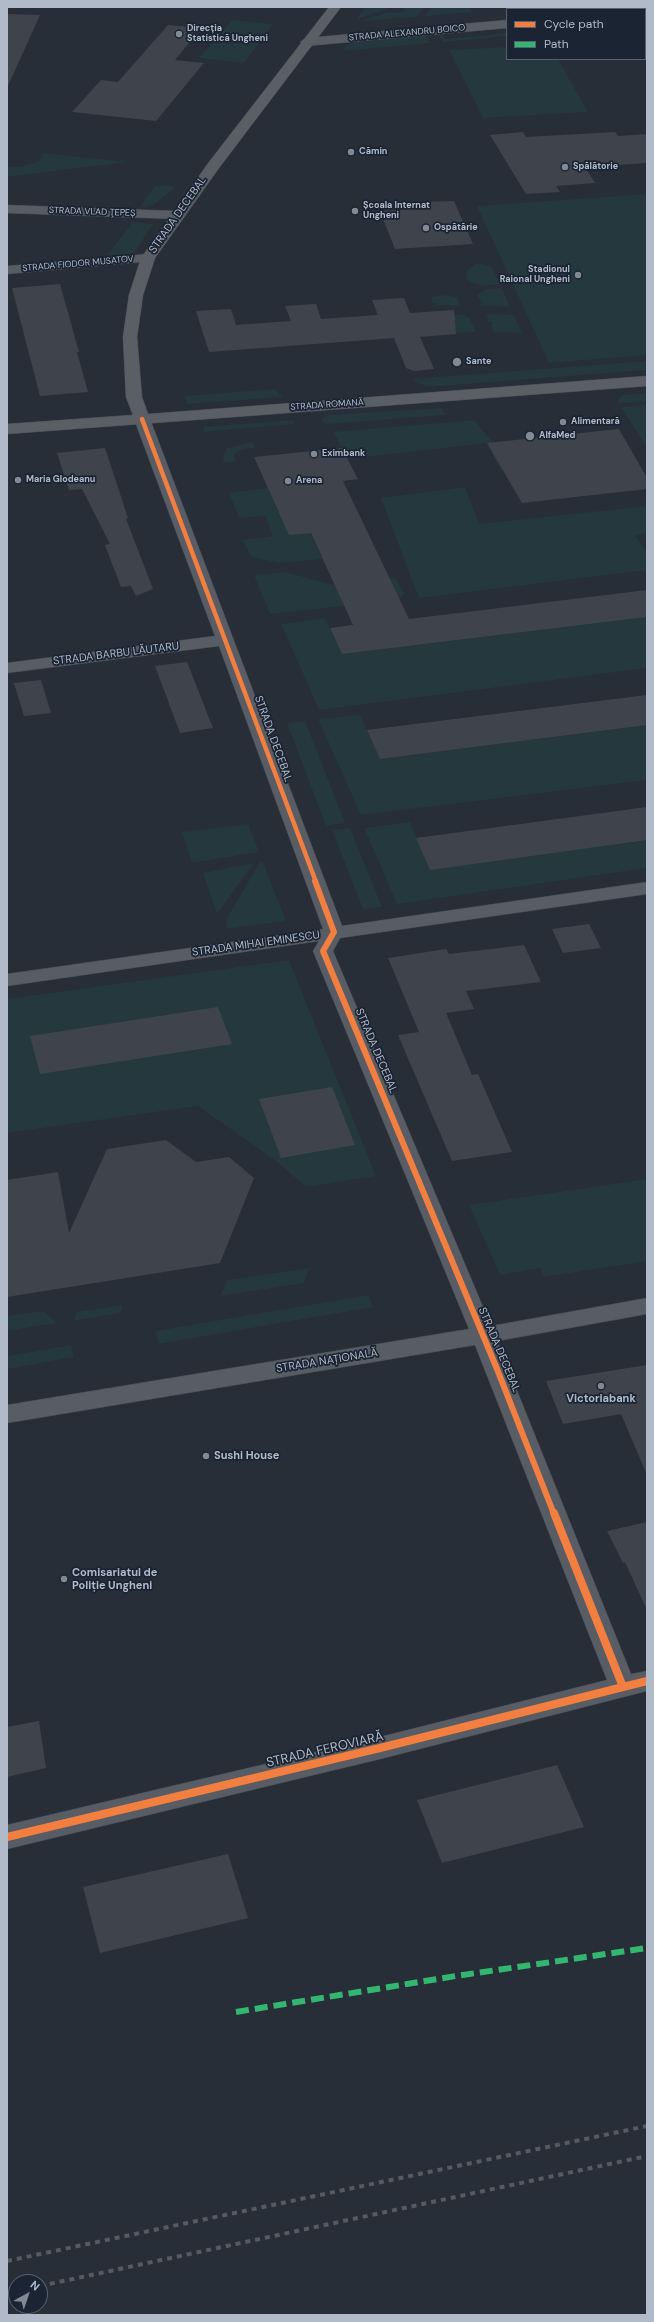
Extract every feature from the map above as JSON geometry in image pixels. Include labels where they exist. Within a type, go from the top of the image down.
[{"type":"main road","name":"STRADA DECEBAL","points":[[142,419],[134,397],[130,337],[136,295],[148,258],[177,215],[306,42],[335,7]]},
{"type":"main road","name":"STRADA ROMANĂ","points":[[7,429],[647,381]]},
{"type":"street","name":"STRADA ALEXANDRU BOICO","points":[[306,42],[506,24]]},
{"type":"street","name":"STRADA VLAD ŢEPEȘ","points":[[7,209],[177,215]]},
{"type":"street","name":"STRADA FIODOR MUSATOV","points":[[7,270],[148,258]]},
{"type":"street","name":"STRADA DECEBAL","points":[[142,419],[226,640],[334,932],[323,951],[482,1335],[635,1684]]},
{"type":"street","name":"STRADA BARBU LĂUTARU","points":[[7,668],[226,640]]},
{"type":"street","name":"STRADA MIHAI EMINESCU","points":[[7,980],[647,888]]},
{"type":"street","name":"STRADA NAȚIONALĂ","points":[[7,1414],[647,1306]]},
{"type":"street","name":"STRADA FEROVIARĂ","points":[[7,1837],[380,1748],[635,1684]]},
{"type":"green space","points":[[365,7],[386,7],[387,9],[357,19]]},
{"type":"green space","points":[[400,7],[425,7],[416,17],[360,21],[385,13],[397,13],[406,10]]},
{"type":"green space","points":[[433,7],[469,7],[473,12],[425,16]]},
{"type":"green space","points":[[232,20],[273,24],[244,63],[199,58]]},
{"type":"green space","points":[[442,33],[446,39],[506,33],[506,36],[443,42],[438,35]]},
{"type":"green space","points":[[425,35],[430,43],[343,51],[347,45],[353,43]]},
{"type":"green space","points":[[506,47],[506,60],[559,60],[588,112],[483,118],[449,50]]},
{"type":"green space","points":[[43,153],[127,162],[7,177],[7,167],[19,167],[38,162]]},
{"type":"green space","points":[[169,185],[175,188],[153,205],[139,208],[155,186]]},
{"type":"green space","name":"Stadionul Raional Ungheni","points":[[647,194],[647,355],[549,363],[477,206]]},
{"type":"green space","points":[[133,222],[153,224],[132,256],[107,255]]},
{"type":"green space","points":[[477,263],[491,266],[500,284],[485,286],[469,282],[469,280],[466,279],[467,270]]},
{"type":"green space","points":[[502,288],[510,307],[481,306],[480,303],[482,302],[477,295],[487,289]]},
{"type":"green space","points":[[444,295],[457,297],[460,306],[438,305],[437,303],[433,303],[431,297]]},
{"type":"green space","points":[[447,315],[465,315],[465,317],[469,317],[476,332],[455,333]]},
{"type":"green space","points":[[486,315],[514,315],[522,333],[493,332],[491,321],[488,321]]},
{"type":"green space","points":[[647,361],[647,370],[427,387],[411,379]]},
{"type":"green space","points":[[274,389],[283,397],[187,404],[185,396]]},
{"type":"green space","points":[[647,393],[647,401],[619,403],[617,400],[623,395]]},
{"type":"green space","points":[[647,405],[647,448],[621,407]]},
{"type":"green space","points":[[442,408],[445,415],[328,424],[322,422],[321,419],[328,415]]},
{"type":"green space","points":[[293,420],[295,424],[204,432],[203,427]]},
{"type":"green space","points":[[474,420],[512,465],[501,470],[487,443],[348,459],[333,432]]},
{"type":"green space","points":[[253,442],[255,448],[243,449],[234,454],[236,462],[223,463],[224,454],[227,448]]},
{"type":"green space","points":[[465,487],[479,524],[647,506],[647,533],[635,536],[647,552],[647,570],[419,598],[381,498]]},
{"type":"green space","points":[[268,488],[277,510],[299,508],[322,559],[279,563],[252,557],[242,540],[273,536],[265,516],[239,518],[229,493]]},
{"type":"green space","points":[[285,572],[334,585],[395,578],[404,593],[401,598],[396,600],[270,614],[254,575]]},
{"type":"green space","points":[[647,617],[647,668],[319,710],[281,624],[325,618],[342,654]]},
{"type":"green space","points":[[360,715],[380,759],[647,725],[647,780],[361,815],[318,719]]},
{"type":"green space","points":[[305,721],[345,823],[326,826],[287,723]]},
{"type":"green space","points":[[410,822],[430,869],[647,840],[647,868],[397,904],[364,828]]},
{"type":"green space","points":[[248,824],[259,852],[192,863],[182,832]]},
{"type":"green space","points":[[350,828],[382,907],[363,909],[332,830]]},
{"type":"green space","points":[[260,862],[263,862],[286,921],[226,929],[227,918]]},
{"type":"green space","points":[[254,863],[217,914],[203,873]]},
{"type":"green space","points":[[289,960],[376,1176],[306,1187],[276,1161],[198,1106],[7,1133],[7,999]]},
{"type":"green space","points":[[647,1179],[647,1261],[544,1277],[540,1268],[500,1275],[469,1205]]},
{"type":"green space","points":[[309,1268],[304,1283],[220,1296],[227,1280]]},
{"type":"green space","points":[[369,1295],[373,1307],[159,1344],[155,1331]]},
{"type":"green space","points":[[123,1305],[120,1313],[74,1321],[76,1312]]},
{"type":"green space","points":[[43,1311],[57,1323],[7,1331],[7,1316]]},
{"type":"green space","points":[[71,1345],[74,1357],[7,1369],[7,1356]]},
{"type":"building","points":[[7,14],[40,15],[7,88]]},
{"type":"building","points":[[168,25],[201,28],[175,60],[204,63],[156,121],[72,112],[101,80],[118,82]]},
{"type":"building","points":[[523,132],[526,137],[615,132],[618,136],[647,134],[647,163],[585,167],[595,183],[556,186],[560,192],[526,194],[490,135]]},
{"type":"building","name":"Ospătărie","points":[[454,201],[473,244],[395,249],[380,211],[428,208],[425,202]]},
{"type":"building","points":[[60,284],[79,352],[77,352],[88,392],[40,396],[12,288]]},
{"type":"building","points":[[404,298],[410,313],[454,310],[456,334],[420,337],[434,369],[414,371],[406,368],[394,338],[209,352],[196,311],[231,309],[236,325],[291,321],[285,306],[316,304],[321,319],[378,315],[372,300]]},
{"type":"building","points":[[619,429],[647,478],[647,489],[522,503],[487,443]]},
{"type":"building","points":[[105,448],[128,518],[126,519],[153,589],[136,596],[131,586],[121,587],[105,545],[110,544],[82,489],[69,490],[57,453]]},
{"type":"building","points":[[342,448],[358,479],[343,481],[409,619],[647,590],[647,617],[342,654],[330,628],[353,625],[311,533],[289,535],[254,457]]},
{"type":"building","points":[[187,662],[213,728],[180,733],[155,666]]},
{"type":"building","points":[[41,680],[51,713],[24,716],[14,683]]},
{"type":"building","points":[[647,695],[647,725],[380,759],[367,730]]},
{"type":"building","points":[[647,807],[647,840],[430,870],[416,838]]},
{"type":"building","points":[[589,924],[601,948],[563,953],[552,929]]},
{"type":"building","points":[[524,945],[541,982],[466,991],[474,1009],[446,1013],[472,1075],[478,1074],[512,1152],[452,1161],[398,1035],[419,1032],[388,958],[446,949],[449,954]]},
{"type":"building","points":[[218,1007],[232,1044],[40,1074],[30,1036]]},
{"type":"building","points":[[332,1087],[355,1145],[281,1158],[259,1099]]},
{"type":"building","points":[[166,1140],[196,1162],[229,1157],[254,1178],[220,1263],[7,1297],[7,1180],[58,1172],[69,1233],[107,1149]]},
{"type":"building","points":[[647,1365],[647,1475],[621,1414],[563,1424],[546,1381]]},
{"type":"building","points":[[647,1522],[647,1610],[625,1562],[623,1563],[607,1531]]},
{"type":"building","points":[[39,1721],[46,1768],[7,1777],[7,1727]]},
{"type":"building","points":[[557,1765],[584,1827],[442,1863],[417,1800]]},
{"type":"building","points":[[228,1854],[248,1918],[100,1953],[83,1887]]},
{"type":"railway","points":[[7,2261],[647,2126]]},
{"type":"railway","points":[[48,2284],[647,2156]]},
{"type":"marked path","points":[[236,2012],[456,1976],[647,1948]]},
{"type":"cycle path","points":[[142,419],[329,917],[334,932],[323,951],[497,1369],[623,1687]]},
{"type":"cycle path","points":[[7,1837],[380,1748],[647,1681]]},
{"type":"place","name":"Direcția Statistică Ungheni","points":[[179,34]]},
{"type":"place","name":"Cămin","points":[[351,152]]},
{"type":"place","name":"Spălătorie","points":[[565,167]]},
{"type":"place","name":"Școala Internat Ungheni","points":[[355,211]]},
{"type":"place","name":"Ospătărie","points":[[426,228]]},
{"type":"place","name":"Stadionul Raional Ungheni","points":[[578,275]]},
{"type":"place","name":"Sante","points":[[457,362]]},
{"type":"place","name":"Alimentară","points":[[563,422]]},
{"type":"place","name":"AlfaMed","points":[[530,436]]},
{"type":"place","name":"Eximbank","points":[[314,454]]},
{"type":"place","name":"Maria Glodeanu","points":[[18,480]]},
{"type":"place","name":"Arena","points":[[288,481]]},
{"type":"place","name":"Victoriabank","points":[[601,1386]]},
{"type":"place","name":"Sushi House","points":[[206,1456]]},
{"type":"place","name":"Comisariatul de Poliție Ungheni","points":[[64,1579]]}]
